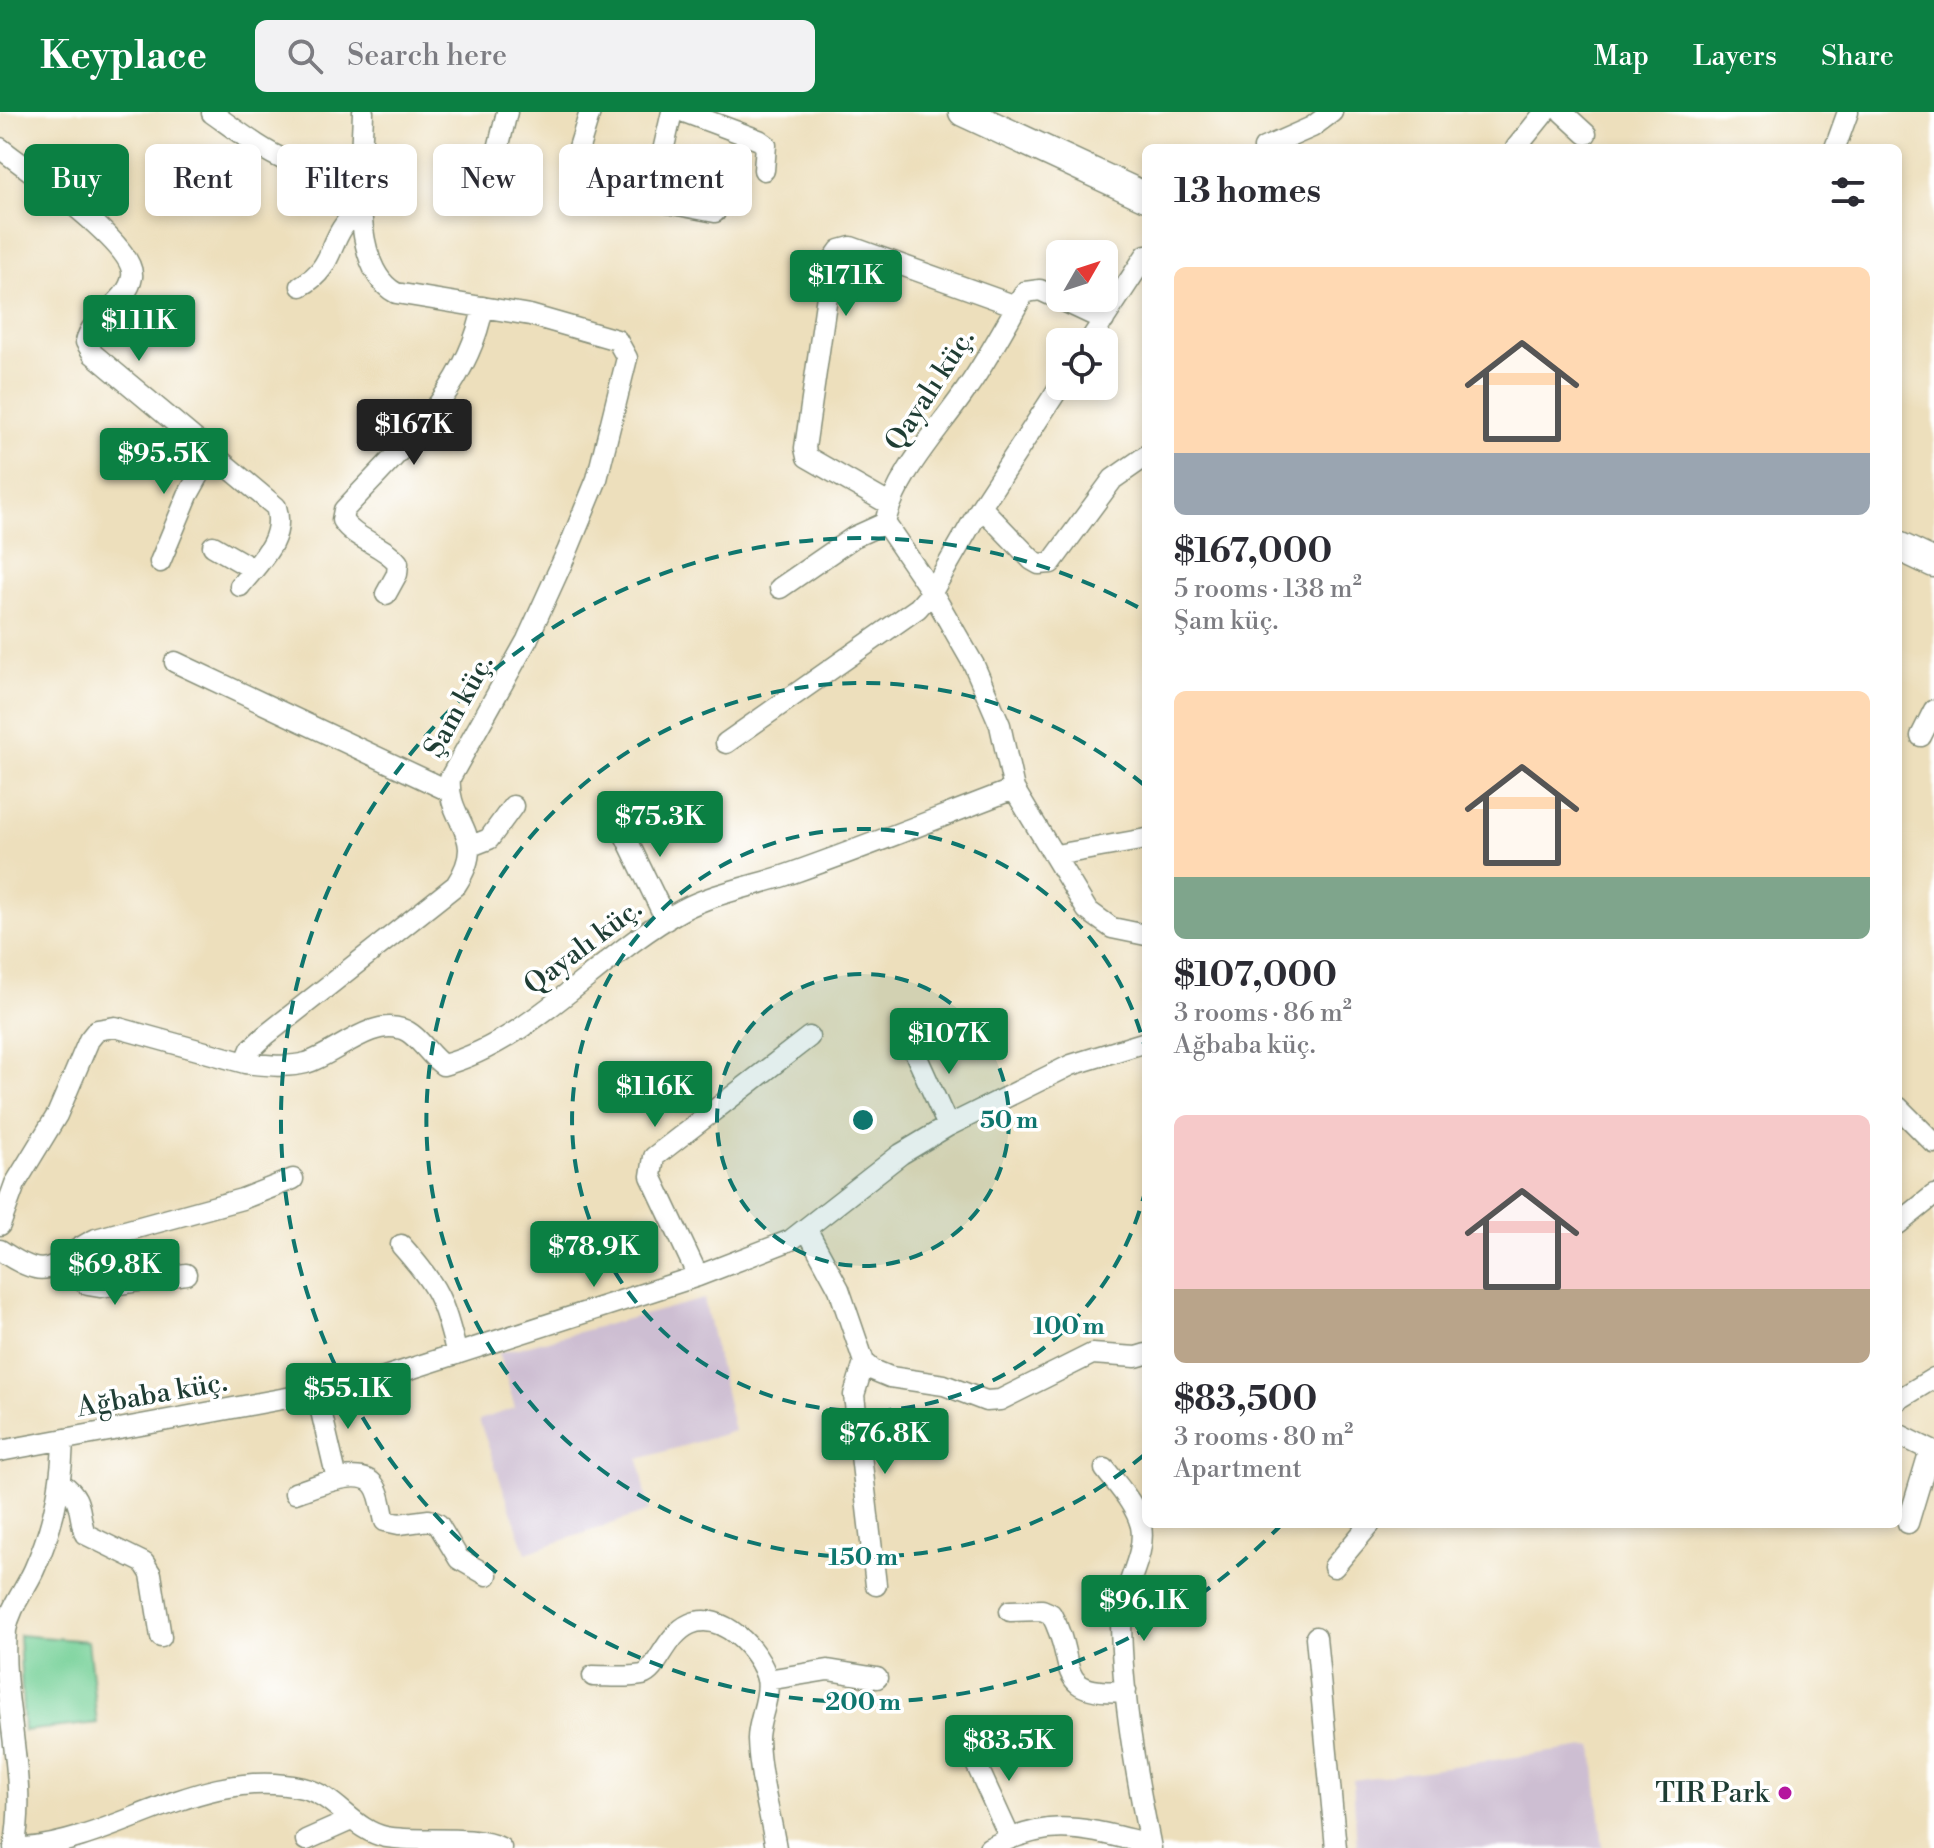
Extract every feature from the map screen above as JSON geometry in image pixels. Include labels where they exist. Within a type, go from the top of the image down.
[{"type":"main road","points":[[963,112],[1142,195]]},
{"type":"main road","points":[[1902,548],[1934,563]]},
{"type":"street","name":"Şam küç.","points":[[362,144],[363,112]]},
{"type":"street","points":[[499,144],[507,112]]},
{"type":"street","points":[[580,144],[590,112]]},
{"type":"street","points":[[665,144],[672,112]]},
{"type":"street","points":[[684,112],[766,145],[764,170]]},
{"type":"street","points":[[1270,144],[1306,119],[1332,112]]},
{"type":"street","points":[[1519,144],[1545,112]]},
{"type":"street","points":[[1562,112],[1586,134]]},
{"type":"street","points":[[1836,144],[1848,112]]},
{"type":"street","points":[[212,113],[277,157]]},
{"type":"street","points":[[0,148],[98,227],[124,252],[132,277],[124,291],[88,332],[86,342],[93,354],[276,507],[281,521],[276,540],[240,586]]},
{"type":"street","points":[[301,286],[316,277],[330,254],[337,230],[352,216]]},
{"type":"street","name":"Şam küç.","points":[[362,216],[377,279],[386,288],[396,293],[530,315],[617,340],[627,358],[597,479],[567,552],[527,640],[450,778],[449,791],[471,846]]},
{"type":"street","points":[[1104,320],[1040,290],[1025,292],[1016,306],[851,247],[840,250],[832,261],[805,448],[807,457],[887,513],[987,692],[1000,725],[1014,789],[1087,910],[1112,928],[1142,934]]},
{"type":"street","points":[[1099,328],[1142,261]]},
{"type":"street","name":"Qayalı küç.","points":[[887,513],[971,383],[1016,306]]},
{"type":"street","points":[[386,594],[397,574],[398,563],[392,555],[347,528],[342,520],[344,510],[424,423],[465,366],[478,335],[483,307]]},
{"type":"street","points":[[726,743],[856,649],[903,620],[932,592],[981,507],[1051,400]]},
{"type":"street","points":[[160,562],[188,495],[212,452]]},
{"type":"street","points":[[981,507],[1032,560],[1039,564],[1051,563],[1113,479],[1142,459]]},
{"type":"street","points":[[780,588],[887,513]]},
{"type":"street","points":[[213,546],[253,569]]},
{"type":"street","points":[[175,662],[449,791]]},
{"type":"street","points":[[1921,736],[1934,710]]},
{"type":"street","name":"Qayalı küç.","points":[[245,1063],[303,1064],[331,1054],[374,1029],[389,1025],[406,1030],[443,1065],[460,1061],[531,1020],[666,920],[711,898],[791,873],[1014,789]]},
{"type":"street","points":[[0,1225],[15,1184],[57,1115],[89,1040],[97,1030],[115,1027],[245,1063],[251,1049],[266,1035],[456,885],[467,868],[471,846],[489,839],[513,806]]},
{"type":"street","points":[[616,817],[666,920]]},
{"type":"street","points":[[1056,855],[1142,840]]},
{"type":"street","points":[[698,1276],[651,1176],[654,1157],[809,1037]]},
{"type":"street","name":"Ağbaba küç.","points":[[0,1451],[363,1384],[698,1276],[779,1245],[807,1230],[901,1154],[948,1126],[1071,1065],[1142,1043]]},
{"type":"street","points":[[911,1044],[948,1126]]},
{"type":"street","points":[[1902,1111],[1934,1143]]},
{"type":"street","points":[[0,1250],[28,1266],[43,1270],[60,1265],[79,1247],[96,1239],[242,1199],[293,1179]]},
{"type":"street","points":[[1902,1221],[1934,1195]]},
{"type":"street","points":[[807,1230],[839,1289],[864,1362],[854,1395],[876,1585]]},
{"type":"street","points":[[401,1245],[432,1280],[442,1298],[457,1354]]},
{"type":"street","points":[[60,1265],[88,1285],[100,1287],[186,1274]]},
{"type":"street","points":[[864,1362],[890,1377],[944,1385],[986,1401],[1000,1400],[1092,1354],[1142,1362]]},
{"type":"street","points":[[1902,1398],[1934,1378]]},
{"type":"street","points":[[317,1394],[337,1479]]},
{"type":"street","points":[[1902,1436],[1932,1451],[1908,1523]]},
{"type":"street","points":[[14,1848],[18,1803],[5,1657],[6,1631],[11,1610],[38,1560],[62,1484],[63,1440]]},
{"type":"street","points":[[989,1848],[1046,1827],[1062,1827],[1150,1846],[1126,1691],[1120,1619],[1142,1538],[1140,1523],[1130,1503],[1105,1469]]},
{"type":"street","points":[[295,1493],[337,1479],[370,1481],[376,1487],[385,1521],[399,1524],[429,1520],[438,1524],[459,1559],[487,1575]]},
{"type":"street","points":[[62,1484],[76,1493],[81,1503],[85,1534],[144,1563],[151,1574],[161,1637]]},
{"type":"street","points":[[1334,1567],[1367,1528]]},
{"type":"street","points":[[1010,1611],[1042,1610],[1051,1614],[1073,1680],[1082,1687],[1095,1693],[1126,1691]]},
{"type":"street","points":[[593,1676],[642,1675],[651,1671],[665,1643],[692,1623],[706,1620],[728,1628],[743,1640],[758,1660],[767,1680],[758,1743],[776,1848]]},
{"type":"street","points":[[1316,1637],[1336,1848]]},
{"type":"street","points":[[767,1680],[828,1670],[877,1678]]},
{"type":"street","points":[[968,1746],[1010,1838]]},
{"type":"street","points":[[25,1848],[70,1841],[191,1795],[232,1786],[303,1788],[332,1801],[351,1820],[373,1834],[487,1843],[501,1848]]},
{"type":"street","points":[[306,1840],[351,1820]]},
{"type":"shaded area","points":[[704,1299],[734,1431],[639,1459],[649,1511],[526,1553],[479,1420],[515,1408],[499,1353]]},
{"type":"shaded area","points":[[1593,1746],[1603,1848],[1357,1848],[1353,1780]]},
{"type":"green space","points":[[19,1635],[88,1641],[97,1723],[24,1731]]},
{"type":"place","name":"TIR Park","points":[[1785,1793]]}]
